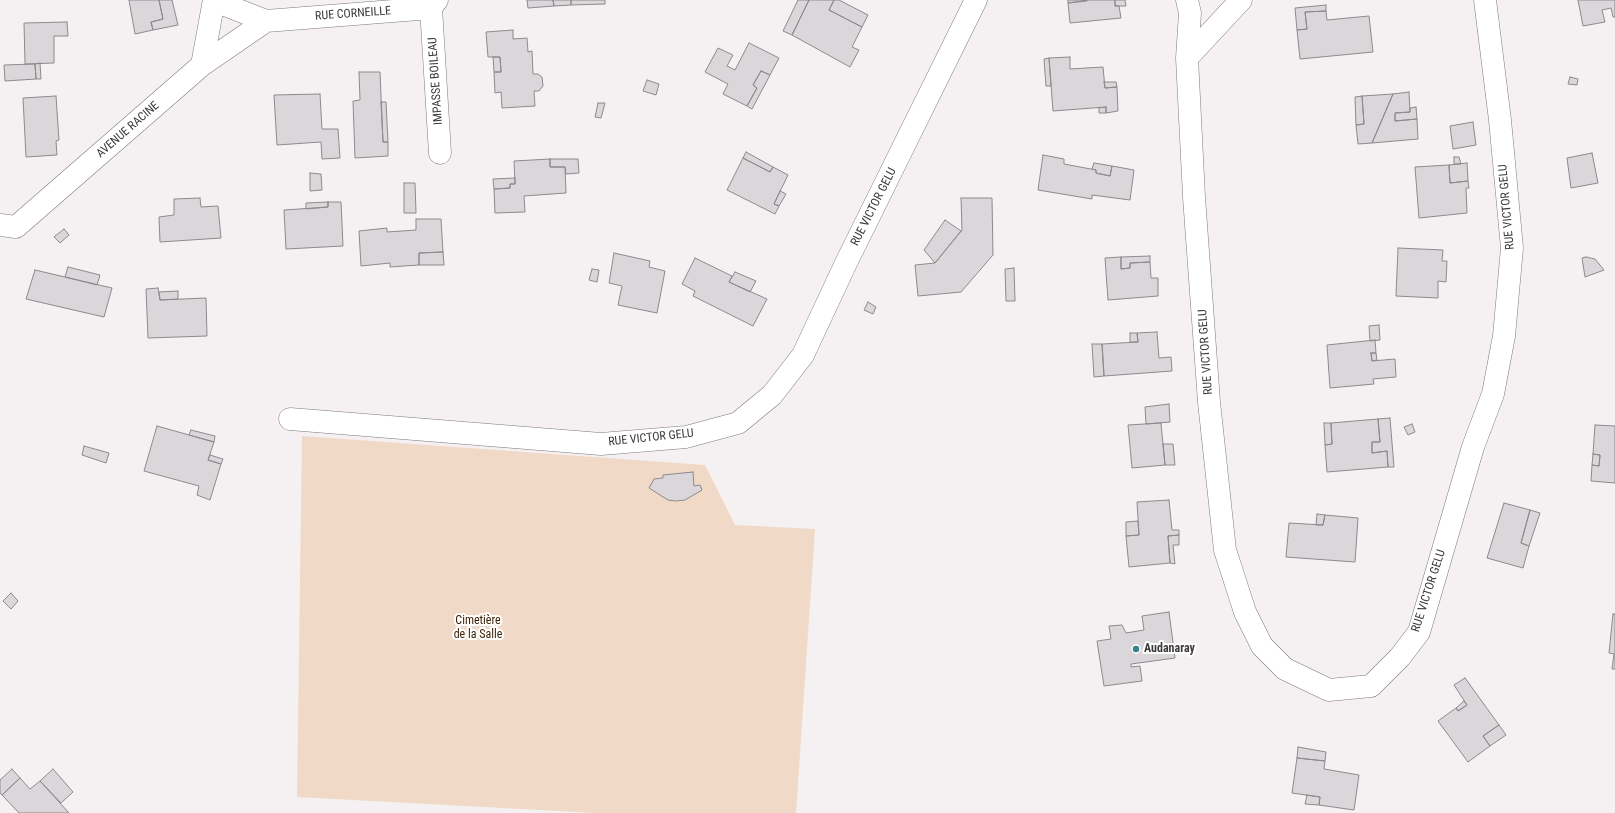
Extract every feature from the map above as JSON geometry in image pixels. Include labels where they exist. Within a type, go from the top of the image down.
[{"type":"street","points":[[202,65],[214,0]]},
{"type":"street","name":"RUE CORNEILLE","points":[[214,0],[266,21],[434,4]]},
{"type":"street","name":"RUE VICTOR GELU","points":[[290,419],[601,444],[686,437],[738,423],[772,395],[804,355],[846,263],[976,0]]},
{"type":"street","name":"RUE VICTOR GELU","points":[[1187,0],[1190,13],[1187,58],[1194,197],[1209,402],[1225,550],[1245,612],[1262,646],[1285,669],[1329,690],[1371,686],[1400,657],[1419,632],[1473,447],[1493,394],[1504,336],[1512,248],[1500,120],[1485,0]]},
{"type":"street","points":[[1187,58],[1241,0]]},
{"type":"street","name":"IMPASSE BOILEAU","points":[[434,4],[440,153]]},
{"type":"street","points":[[202,65],[266,21]]},
{"type":"street","name":"AVENUE RACINE","points":[[0,225],[16,227],[202,65]]},
{"type":"green space","name":"Cimetière de la Salle","points":[[302,436],[705,465],[735,525],[815,529],[796,813],[596,813],[297,797]]},
{"type":"building","points":[[129,0],[159,0],[163,19],[151,22],[153,30],[135,34]]},
{"type":"building","points":[[159,0],[172,0],[178,25],[153,30],[151,22],[163,19]]},
{"type":"building","points":[[527,0],[553,0],[554,6],[528,8]]},
{"type":"building","points":[[553,0],[571,0],[571,5],[554,6]]},
{"type":"building","points":[[571,0],[605,0],[605,4],[571,5]]},
{"type":"building","points":[[798,0],[809,0],[792,35],[783,31]]},
{"type":"building","points":[[809,0],[834,0],[829,10],[862,27],[852,47],[859,50],[850,67],[792,35]]},
{"type":"building","points":[[834,0],[839,0],[868,15],[862,27],[829,10]]},
{"type":"building","points":[[1068,0],[1087,0],[1087,1],[1068,3]]},
{"type":"building","points":[[1087,0],[1115,0],[1115,6],[1119,6],[1121,18],[1070,23],[1068,3]]},
{"type":"building","points":[[1115,0],[1125,0],[1126,6],[1115,6]]},
{"type":"building","points":[[1578,0],[1615,0],[1615,17],[1613,17],[1611,8],[1602,10],[1605,22],[1583,26]]},
{"type":"building","points":[[1326,5],[1326,11],[1305,12],[1307,29],[1297,30],[1295,8]]},
{"type":"building","points":[[1326,11],[1327,20],[1369,16],[1373,52],[1300,59],[1297,30],[1307,29],[1305,12]]},
{"type":"building","points":[[67,22],[68,36],[54,36],[54,63],[25,64],[24,23]]},
{"type":"building","points":[[513,30],[513,39],[527,38],[528,52],[532,51],[533,74],[538,74],[542,77],[543,86],[539,91],[534,91],[535,106],[502,108],[501,92],[495,93],[494,72],[501,72],[500,57],[488,57],[486,32]]},
{"type":"building","points":[[749,43],[779,58],[770,75],[761,71],[753,85],[757,88],[747,106],[723,94],[728,84],[705,72],[718,48],[733,55],[727,66],[735,70]]},
{"type":"building","points":[[493,57],[500,57],[501,72],[494,72]]},
{"type":"building","points":[[1070,57],[1070,69],[1103,67],[1105,88],[1117,87],[1118,111],[1106,113],[1106,107],[1053,111],[1049,58]]},
{"type":"building","points":[[1049,58],[1051,86],[1046,86],[1044,59]]},
{"type":"building","points":[[40,63],[41,79],[36,79],[35,64]]},
{"type":"building","points":[[35,64],[36,79],[5,81],[4,65]]},
{"type":"building","points":[[761,71],[770,75],[752,109],[747,106],[757,88],[753,85]]},
{"type":"building","points":[[359,72],[380,72],[383,142],[388,142],[388,156],[355,158],[353,101],[360,100]]},
{"type":"building","points":[[1570,77],[1578,79],[1577,85],[1568,84]]},
{"type":"building","points":[[647,80],[659,84],[656,95],[643,91]]},
{"type":"building","points":[[1104,82],[1116,82],[1117,87],[1105,88]]},
{"type":"building","points":[[1409,92],[1410,112],[1395,113],[1395,121],[1417,119],[1418,139],[1372,143],[1393,94]]},
{"type":"building","points":[[320,94],[322,129],[338,129],[340,158],[322,159],[321,142],[277,145],[274,95]]},
{"type":"building","points":[[1393,94],[1372,143],[1358,144],[1356,125],[1364,124],[1362,96]]},
{"type":"building","points":[[56,96],[59,140],[56,141],[57,155],[26,157],[23,98]]},
{"type":"building","points":[[1362,96],[1364,124],[1356,125],[1355,97]]},
{"type":"building","points":[[381,102],[386,102],[388,142],[383,142]]},
{"type":"building","points":[[598,103],[605,103],[601,118],[595,117]]},
{"type":"building","points":[[1106,107],[1106,113],[1099,113],[1099,108]]},
{"type":"building","points":[[1416,107],[1417,119],[1395,121],[1395,113],[1410,112],[1410,108]]},
{"type":"building","points":[[1473,122],[1476,145],[1453,149],[1450,126]]},
{"type":"building","points":[[746,152],[773,167],[770,172],[743,158]]},
{"type":"building","points":[[1592,153],[1598,183],[1571,188],[1567,158]]},
{"type":"building","points":[[1043,155],[1064,159],[1064,164],[1096,170],[1096,173],[1110,176],[1112,166],[1134,170],[1130,200],[1092,195],[1092,199],[1038,190]]},
{"type":"building","points":[[1454,157],[1459,157],[1461,164],[1454,164]]},
{"type":"building","points":[[743,158],[770,172],[773,167],[788,175],[774,204],[779,206],[775,214],[727,190]]},
{"type":"building","points":[[550,159],[550,167],[565,167],[566,193],[524,196],[525,212],[495,213],[494,189],[510,188],[510,184],[515,184],[514,161]]},
{"type":"building","points":[[550,159],[578,159],[579,173],[566,174],[565,167],[550,167]]},
{"type":"building","points":[[1094,163],[1112,166],[1110,176],[1096,173],[1096,170],[1092,169]]},
{"type":"building","points":[[1467,163],[1468,181],[1450,183],[1449,165]]},
{"type":"building","points":[[1449,165],[1450,183],[1468,181],[1469,188],[1466,188],[1467,213],[1419,218],[1415,167]]},
{"type":"building","points":[[310,173],[321,174],[322,190],[310,191]]},
{"type":"building","points":[[515,178],[515,184],[510,184],[510,188],[494,189],[493,179]]},
{"type":"building","points":[[404,183],[415,183],[416,213],[404,213]]},
{"type":"building","points":[[780,191],[786,194],[779,206],[774,204]]},
{"type":"building","points":[[200,198],[201,207],[218,206],[221,238],[160,242],[159,217],[174,215],[174,199]]},
{"type":"building","points":[[961,198],[992,198],[993,255],[961,292],[918,296],[915,265],[935,263],[962,230]]},
{"type":"building","points":[[328,202],[328,207],[306,209],[306,203]]},
{"type":"building","points":[[328,202],[341,202],[343,246],[286,249],[284,210],[328,207]]},
{"type":"building","points":[[416,219],[441,219],[443,252],[419,253],[419,265],[390,267],[390,263],[361,266],[359,231],[387,228],[387,232],[416,230]]},
{"type":"building","points":[[945,220],[961,231],[935,263],[924,250]]},
{"type":"building","points":[[64,229],[69,235],[60,243],[54,237]]},
{"type":"building","points":[[1398,248],[1443,250],[1442,261],[1447,261],[1446,282],[1438,281],[1438,298],[1396,296]]},
{"type":"building","points":[[443,252],[444,265],[419,265],[419,253]]},
{"type":"building","points":[[614,253],[650,261],[649,267],[665,271],[657,313],[618,305],[622,286],[609,283]]},
{"type":"building","points":[[1150,256],[1150,262],[1130,263],[1130,268],[1121,269],[1121,257]]},
{"type":"building","points":[[1121,257],[1121,269],[1130,268],[1130,263],[1150,262],[1151,278],[1158,278],[1158,296],[1108,300],[1105,258]]},
{"type":"building","points":[[1586,257],[1595,259],[1604,270],[1585,277],[1582,258]]},
{"type":"building","points":[[695,258],[732,276],[729,282],[767,299],[753,326],[693,296],[695,291],[682,284]]},
{"type":"building","points":[[68,267],[100,275],[97,285],[65,277]]},
{"type":"building","points":[[1014,268],[1015,301],[1006,301],[1005,269]]},
{"type":"building","points":[[592,269],[599,270],[597,282],[589,280]]},
{"type":"building","points":[[35,270],[112,288],[104,317],[26,299]]},
{"type":"building","points":[[735,272],[756,281],[750,292],[729,282]]},
{"type":"building","points":[[158,288],[160,300],[206,298],[207,336],[148,338],[146,289]]},
{"type":"building","points":[[178,291],[178,299],[160,300],[159,292]]},
{"type":"building","points":[[868,302],[876,307],[873,314],[864,310]]},
{"type":"building","points":[[1379,325],[1380,340],[1370,341],[1369,326]]},
{"type":"building","points":[[1157,332],[1159,358],[1171,357],[1172,371],[1104,376],[1102,344],[1138,342],[1137,333]]},
{"type":"building","points":[[1130,333],[1137,333],[1138,342],[1130,342]]},
{"type":"building","points":[[1375,340],[1376,353],[1371,353],[1372,361],[1395,359],[1396,377],[1373,379],[1374,384],[1330,388],[1327,345]]},
{"type":"building","points":[[1092,344],[1102,344],[1104,376],[1094,377]]},
{"type":"building","points":[[1371,353],[1376,353],[1377,360],[1372,361]]},
{"type":"building","points":[[1169,404],[1170,422],[1146,424],[1145,407]]},
{"type":"building","points":[[1390,418],[1394,467],[1388,467],[1387,451],[1372,453],[1372,442],[1380,442],[1378,419]]},
{"type":"building","points":[[1378,419],[1380,442],[1372,442],[1372,453],[1387,451],[1388,467],[1327,472],[1325,445],[1332,444],[1331,423]]},
{"type":"building","points":[[1161,423],[1165,465],[1132,468],[1128,425]]},
{"type":"building","points":[[1324,423],[1331,423],[1332,444],[1325,445]]},
{"type":"building","points":[[1412,424],[1415,432],[1408,435],[1404,427]]},
{"type":"building","points":[[1595,425],[1615,426],[1615,483],[1591,481],[1592,465],[1599,466],[1600,455],[1593,454]]},
{"type":"building","points":[[157,426],[214,442],[208,460],[221,464],[210,500],[197,495],[199,486],[144,471]]},
{"type":"building","points":[[191,430],[215,436],[214,442],[189,435]]},
{"type":"building","points":[[1163,444],[1173,444],[1175,465],[1165,465]]},
{"type":"building","points":[[84,446],[109,453],[106,463],[82,455]]},
{"type":"building","points":[[1593,454],[1600,455],[1599,466],[1592,465]]},
{"type":"building","points":[[210,455],[223,459],[221,464],[208,460]]},
{"type":"building","points":[[693,472],[694,486],[700,485],[702,490],[685,500],[668,500],[649,488],[654,479],[663,478],[663,475]]},
{"type":"building","points":[[1169,500],[1172,530],[1179,530],[1179,535],[1168,536],[1170,563],[1129,567],[1126,536],[1139,535],[1137,502]]},
{"type":"building","points":[[1504,503],[1530,510],[1521,543],[1529,546],[1523,568],[1487,558]]},
{"type":"building","points":[[1530,510],[1540,513],[1529,546],[1521,543]]},
{"type":"building","points":[[1317,514],[1325,515],[1323,525],[1316,525]]},
{"type":"building","points":[[1325,515],[1358,518],[1355,562],[1286,557],[1289,523],[1323,525]]},
{"type":"building","points":[[1138,521],[1139,535],[1126,536],[1126,522]]},
{"type":"building","points":[[1179,535],[1179,545],[1173,545],[1175,564],[1170,563],[1168,536]]},
{"type":"building","points":[[11,593],[18,601],[11,609],[3,601]]},
{"type":"building","name":"Audanaray","points":[[1169,612],[1175,658],[1131,664],[1131,667],[1140,666],[1142,681],[1104,686],[1097,641],[1111,639],[1109,626],[1122,625],[1126,633],[1144,630],[1142,616]]},
{"type":"building","points":[[1613,614],[1615,614],[1615,669],[1612,669],[1614,654],[1609,653]]},
{"type":"building","points":[[1465,678],[1499,725],[1483,736],[1490,746],[1468,762],[1438,721],[1456,708],[1458,711],[1467,705],[1454,685]]},
{"type":"building","points":[[1464,701],[1467,705],[1458,711],[1456,708]]},
{"type":"building","points":[[1499,725],[1506,735],[1490,746],[1483,736]]},
{"type":"building","points":[[1298,747],[1326,752],[1325,761],[1297,758]]},
{"type":"building","points":[[1297,758],[1325,761],[1324,769],[1359,775],[1354,810],[1319,805],[1320,797],[1292,793]]},
{"type":"building","points":[[12,769],[20,778],[2,795],[0,793],[0,780]]},
{"type":"building","points":[[53,769],[73,792],[61,803],[40,781]]},
{"type":"building","points":[[20,778],[30,789],[40,781],[69,813],[19,813],[2,795]]},
{"type":"building","points":[[1307,795],[1320,797],[1319,805],[1305,804]]},
{"type":"place","name":"Audanaray","points":[[1136,649]]}]
